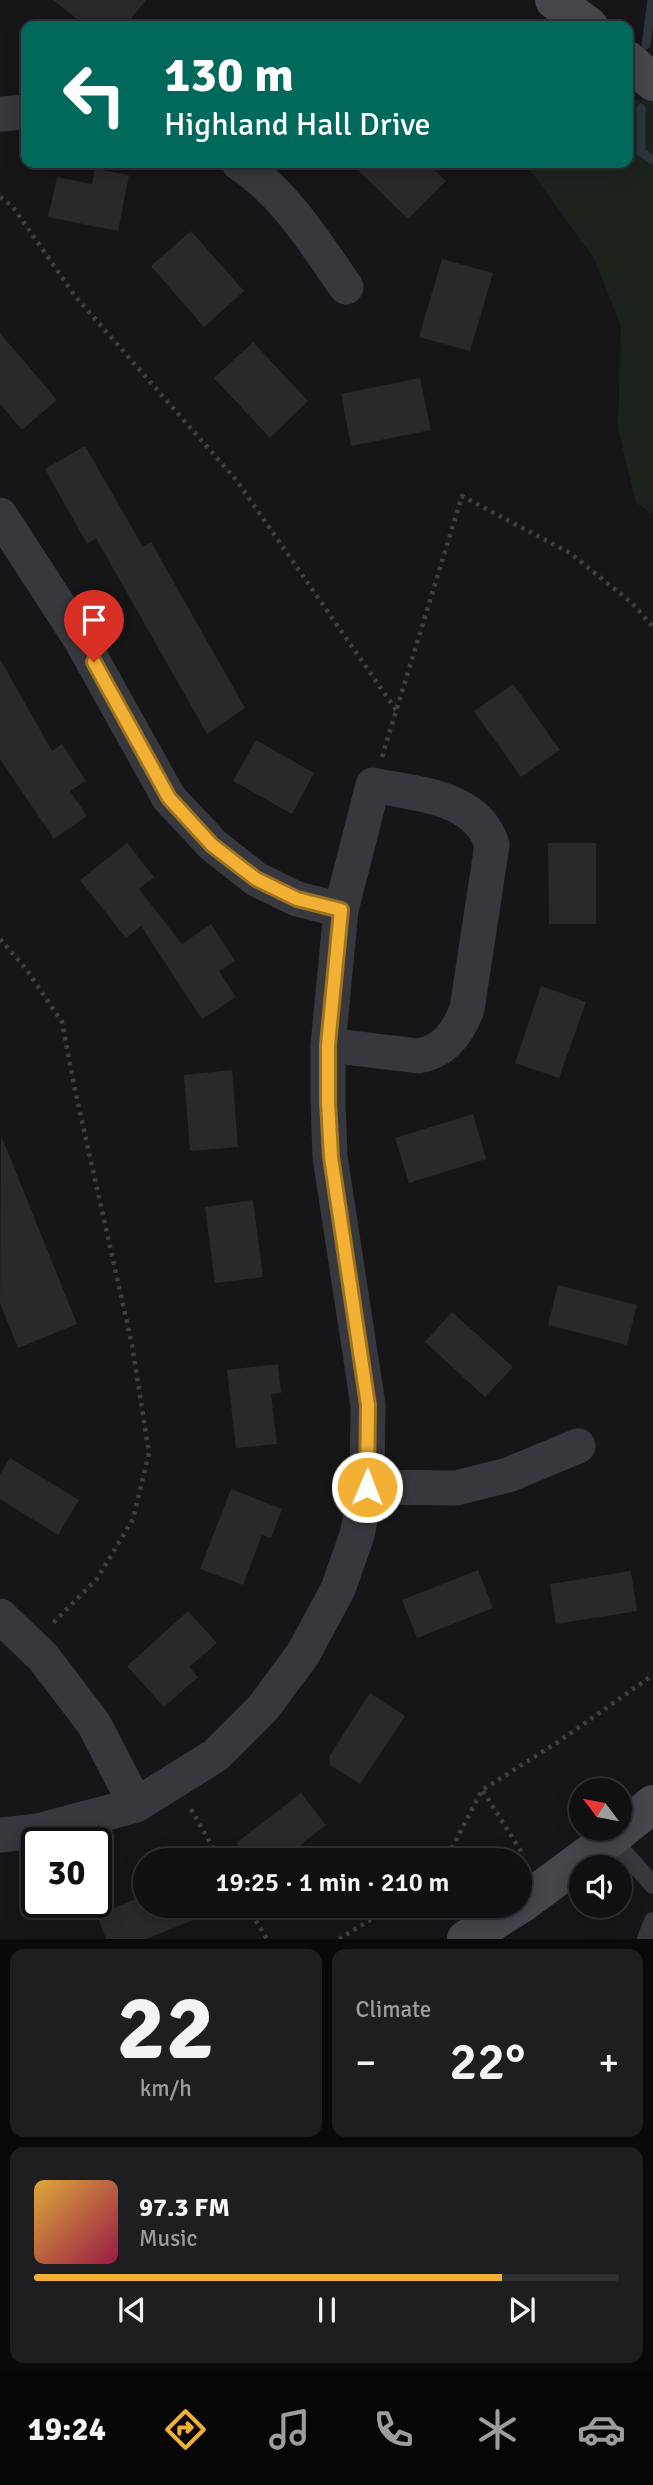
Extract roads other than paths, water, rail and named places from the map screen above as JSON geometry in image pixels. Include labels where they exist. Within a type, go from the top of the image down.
[{"type":"main road","points":[[554,0],[582,21]]},
{"type":"main road","points":[[633,64],[653,82]]},
{"type":"main road","points":[[632,1821],[653,1804]]},
{"type":"main road","points":[[532,1896],[607,1841]]},
{"type":"main road","points":[[466,1939],[499,1918]]},
{"type":"street","points":[[247,168],[255,173],[298,219],[346,287]]},
{"type":"street","points":[[0,515],[81,640],[169,798],[212,845],[256,879],[297,899],[341,910]]},
{"type":"street","points":[[0,1835],[38,1830],[136,1805],[216,1755],[263,1708],[303,1654],[338,1589],[357,1535],[367,1487],[368,1405],[331,1157],[328,1045],[341,910],[373,785],[445,800],[476,817],[488,831],[492,845],[467,1009],[460,1027],[450,1040],[431,1054],[403,1055],[328,1045]]},
{"type":"street","points":[[367,1487],[456,1488],[508,1475],[578,1446]]},
{"type":"street","points":[[0,1616],[31,1645],[94,1724],[136,1805]]},
{"type":"lane","points":[[614,1841],[653,1885]]},
{"type":"lane","points":[[646,1939],[653,1921]]},
{"type":"waterway","points":[[646,45],[652,0]]},
{"type":"waterway","points":[[641,108],[641,152],[653,160]]}]
